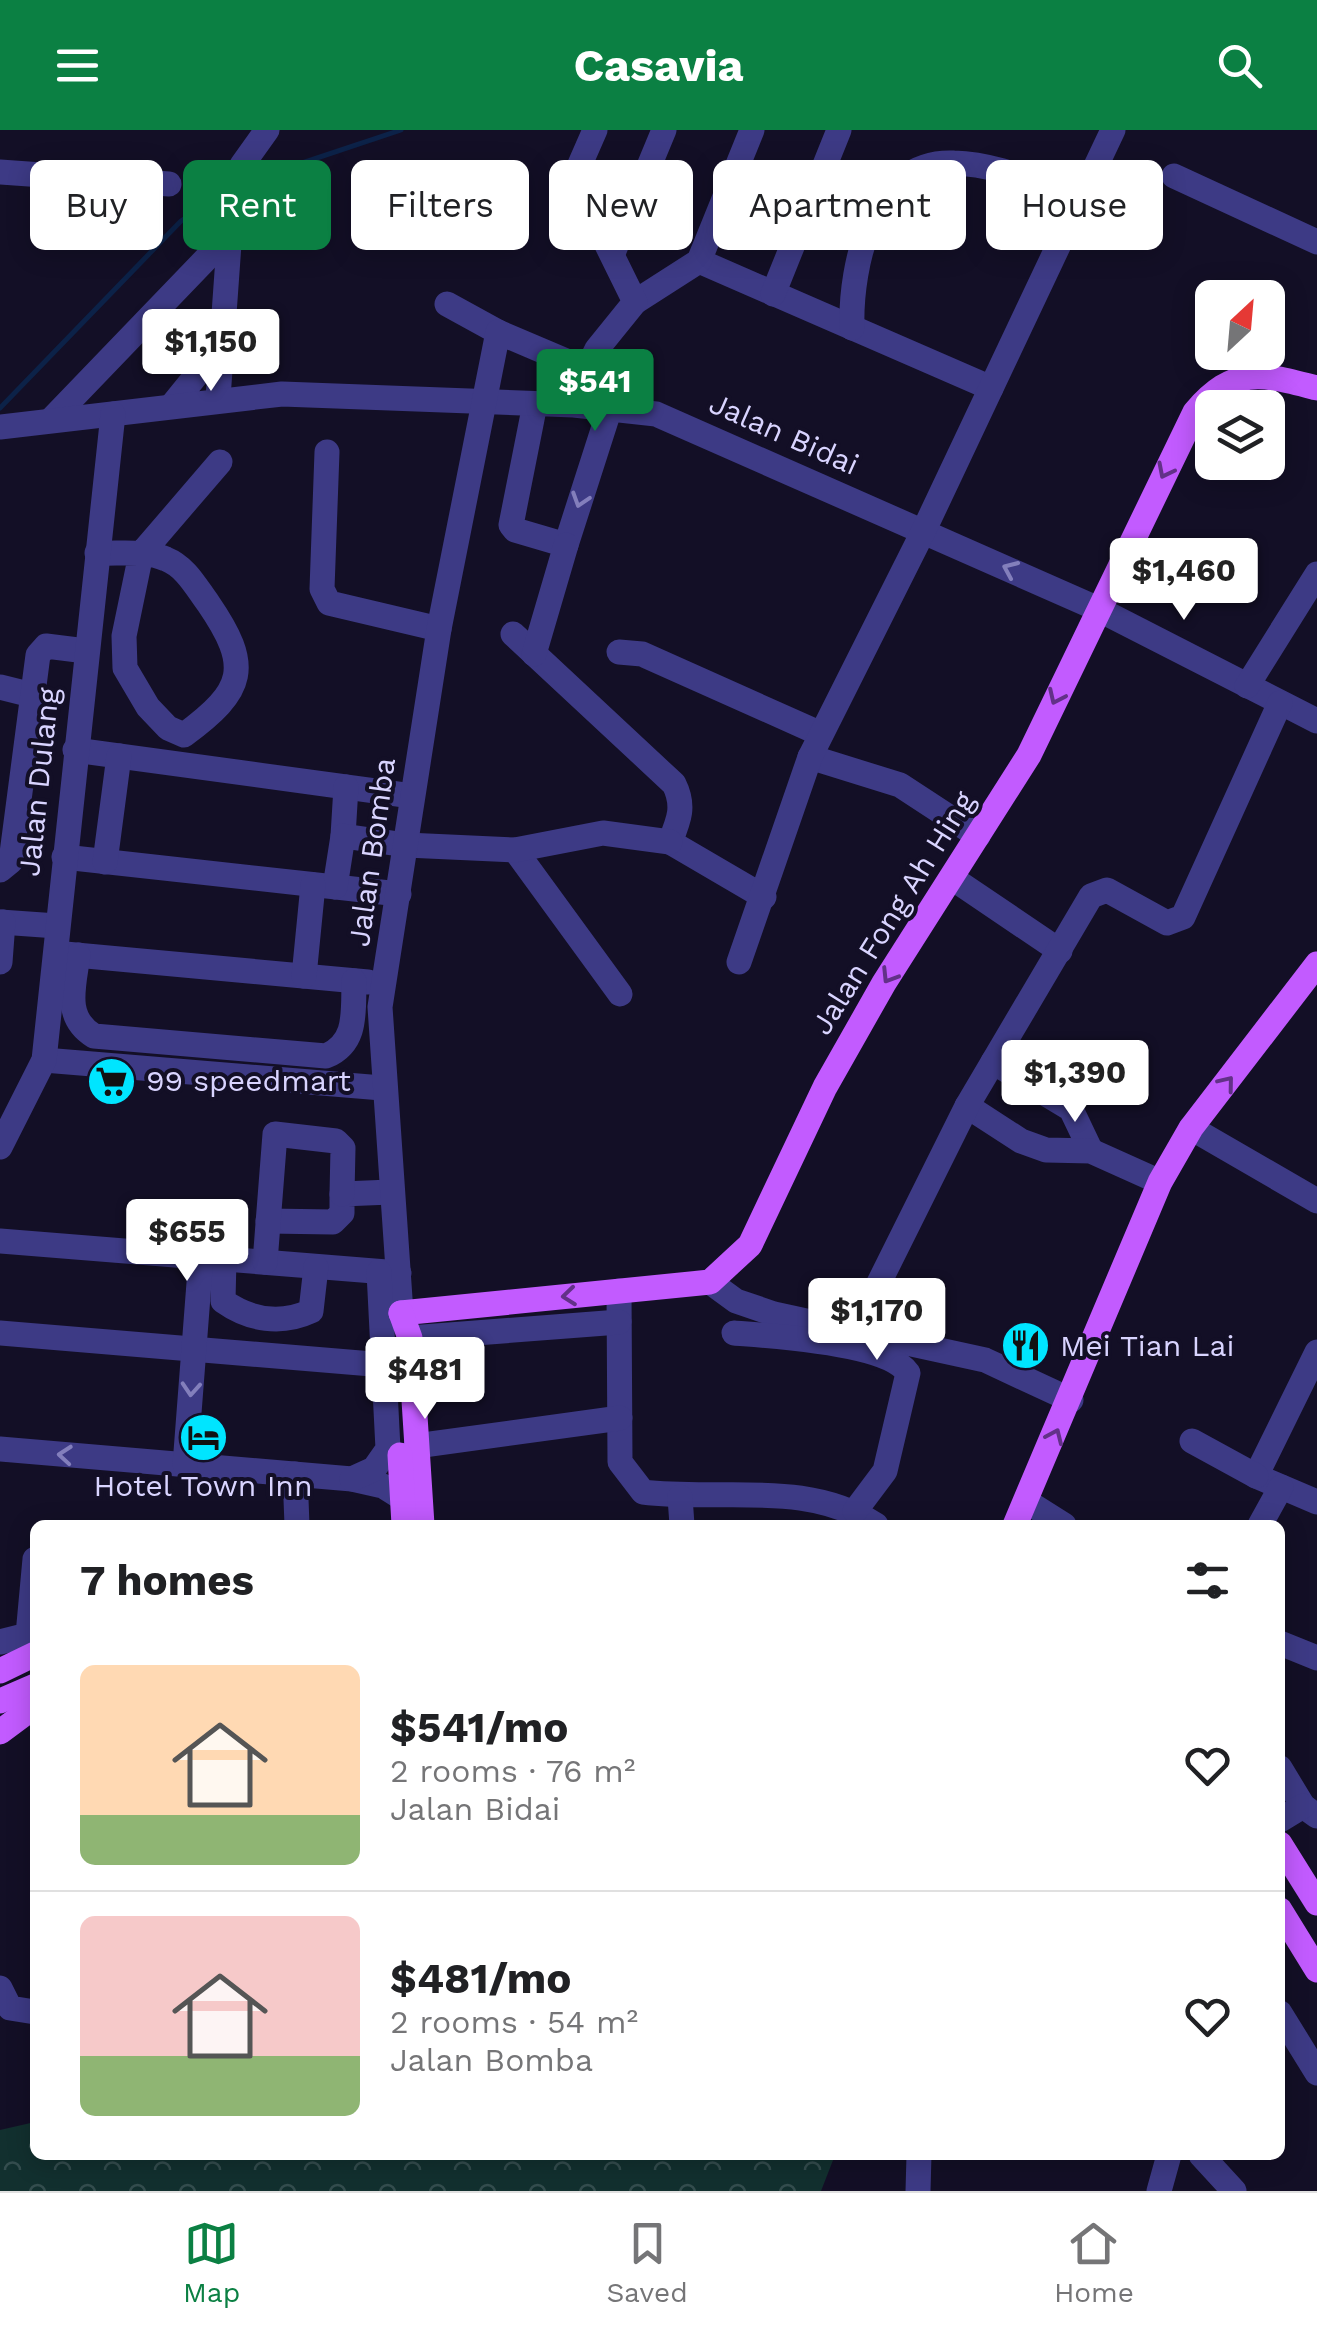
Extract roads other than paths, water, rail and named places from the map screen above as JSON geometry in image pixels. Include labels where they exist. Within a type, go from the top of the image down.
[{"type":"main road","name":"Jalan Fong Ah Hing","points":[[710,1282],[750,1246],[825,1086],[1029,755],[1096,608],[1195,412],[1210,394],[1247,376],[1270,376],[1317,388]]},
{"type":"main road","points":[[1018,1519],[1160,1182],[1190,1128],[1317,964]]},
{"type":"main road","points":[[405,1326],[619,1292],[710,1282]]},
{"type":"main road","name":"Jalan Bomba","points":[[405,1326],[419,1520]]},
{"type":"main road","name":"Jalan Bomba","points":[[405,1326],[393,1340],[402,1498],[416,1520]]},
{"type":"main road","points":[[0,1671],[30,1656]]},
{"type":"main road","points":[[0,1701],[30,1688]]},
{"type":"main road","points":[[0,1733],[30,1710]]},
{"type":"main road","points":[[1285,1852],[1317,1903]]},
{"type":"main road","points":[[1285,1918],[1317,1970]]},
{"type":"street","points":[[246,160],[267,130]]},
{"type":"street","points":[[595,130],[574,178],[635,302]]},
{"type":"street","points":[[612,253],[664,130]]},
{"type":"street","points":[[574,405],[586,369],[635,302],[699,261],[752,130]]},
{"type":"street","points":[[774,294],[838,130]]},
{"type":"street","points":[[1099,160],[1113,130]]},
{"type":"street","points":[[852,328],[851,303],[876,210],[887,192],[918,170],[950,162],[986,167]]},
{"type":"street","points":[[0,172],[169,184]]},
{"type":"street","points":[[1174,176],[1317,242]]},
{"type":"street","points":[[52,419],[215,250]]},
{"type":"street","points":[[218,398],[228,250]]},
{"type":"street","points":[[739,962],[816,745],[924,530],[1056,250]]},
{"type":"street","points":[[699,261],[991,388]]},
{"type":"street","points":[[447,304],[498,332],[586,369]]},
{"type":"street","name":"Jalan Bomba","points":[[405,1326],[389,1273],[392,1192],[382,1088],[380,1007],[439,628],[480,404],[498,332]]},
{"type":"street","points":[[220,350],[235,380],[252,396]]},
{"type":"street","points":[[173,404],[220,350]]},
{"type":"street","name":"Jalan Bidai","points":[[0,427],[252,396],[574,405],[656,414],[1096,608],[1317,722]]},
{"type":"street","points":[[535,404],[511,525],[515,530],[566,545]]},
{"type":"street","points":[[534,654],[610,408]]},
{"type":"street","name":"Jalan Dulang","points":[[0,1147],[12,1089],[44,1060],[66,954],[57,926],[113,414]]},
{"type":"street","points":[[327,452],[322,589],[329,603],[439,628]]},
{"type":"street","points":[[97,553],[141,554],[166,559],[183,569],[232,638],[236,680],[223,707],[184,735],[168,728],[148,708],[124,668],[124,636],[141,554],[220,462]]},
{"type":"street","points":[[1247,686],[1317,574]]},
{"type":"street","points":[[513,634],[674,784],[682,799],[681,814],[670,842]]},
{"type":"street","points":[[0,870],[11,861],[10,790],[40,650],[46,646],[86,651]]},
{"type":"street","points":[[618,652],[642,654],[900,785],[978,836]]},
{"type":"street","points":[[0,687],[32,695]]},
{"type":"street","points":[[856,1330],[967,1106],[1091,896],[1098,891],[1117,894],[1167,923],[1182,916],[1280,703]]},
{"type":"street","points":[[75,750],[412,796]]},
{"type":"street","points":[[105,862],[119,756]]},
{"type":"street","points":[[304,976],[324,886],[343,836],[346,787]]},
{"type":"street","points":[[343,836],[406,845],[514,850],[603,834],[670,842],[764,897]]},
{"type":"street","points":[[514,850],[620,994]]},
{"type":"street","points":[[64,857],[399,894]]},
{"type":"street","points":[[952,878],[1060,951]]},
{"type":"street","points":[[0,962],[5,940],[1,922],[57,926]]},
{"type":"street","points":[[354,981],[346,1044],[326,1056],[94,1036],[74,1018],[66,954],[304,976],[386,984]]},
{"type":"street","points":[[276,1051],[276,1080]]},
{"type":"street","points":[[44,1060],[382,1088]]},
{"type":"street","points":[[993,1062],[1071,1109],[1092,1151]]},
{"type":"street","points":[[967,1106],[1021,1141],[1046,1150],[1092,1151],[1160,1182]]},
{"type":"street","points":[[1190,1128],[1317,1201]]},
{"type":"street","points":[[265,1262],[268,1221],[276,1134],[336,1141],[343,1148],[342,1213],[333,1222],[268,1221]]},
{"type":"street","points":[[342,1194],[392,1192]]},
{"type":"street","points":[[2,1242],[389,1273],[384,1365],[388,1449],[374,1469],[352,1479]]},
{"type":"street","points":[[213,1258],[223,1301],[242,1315],[290,1321],[311,1311],[316,1267]]},
{"type":"street","points":[[185,1465],[194,1349],[213,1258]]},
{"type":"street","points":[[619,1292],[620,1462],[643,1492],[680,1497],[802,1495],[866,1518],[885,1471],[908,1373],[902,1364],[876,1353],[772,1325],[710,1282]]},
{"type":"street","points":[[405,1326],[619,1322]]},
{"type":"street","points":[[734,1333],[772,1325],[856,1330],[985,1360],[1071,1400]]},
{"type":"street","points":[[0,1334],[384,1365]]},
{"type":"street","points":[[1256,1476],[1315,1360]]},
{"type":"street","points":[[416,1446],[620,1418]]},
{"type":"street","points":[[1192,1441],[1256,1476],[1317,1502]]},
{"type":"street","points":[[0,1449],[352,1479],[383,1486],[402,1498]]},
{"type":"street","points":[[295,1474],[297,1520]]},
{"type":"street","points":[[1263,1520],[1281,1487]]},
{"type":"street","points":[[680,1497],[682,1520]]},
{"type":"street","points":[[0,1642],[28,1635],[30,1613]]},
{"type":"street","points":[[1285,1651],[1317,1658]]},
{"type":"street","points":[[0,1733],[30,1720]]},
{"type":"street","points":[[1285,1775],[1310,1811],[1285,1818]]},
{"type":"street","points":[[0,1988],[10,2008],[30,2011]]},
{"type":"street","points":[[1287,2041],[1317,2074]]},
{"type":"street","points":[[918,2160],[918,2191]]},
{"type":"street","points":[[1160,2191],[1168,2160]]},
{"type":"street","points":[[1206,2160],[1234,2191]]},
{"type":"waterway","points":[[311,160],[401,130]]},
{"type":"waterway","points":[[0,408],[183,220]]},
{"type":"place","name":"99 speedmart","points":[[111,1081]]},
{"type":"place","name":"Mei Tian Lai","points":[[1025,1346]]},
{"type":"place","name":"Hotel Town Inn","points":[[203,1437]]}]
